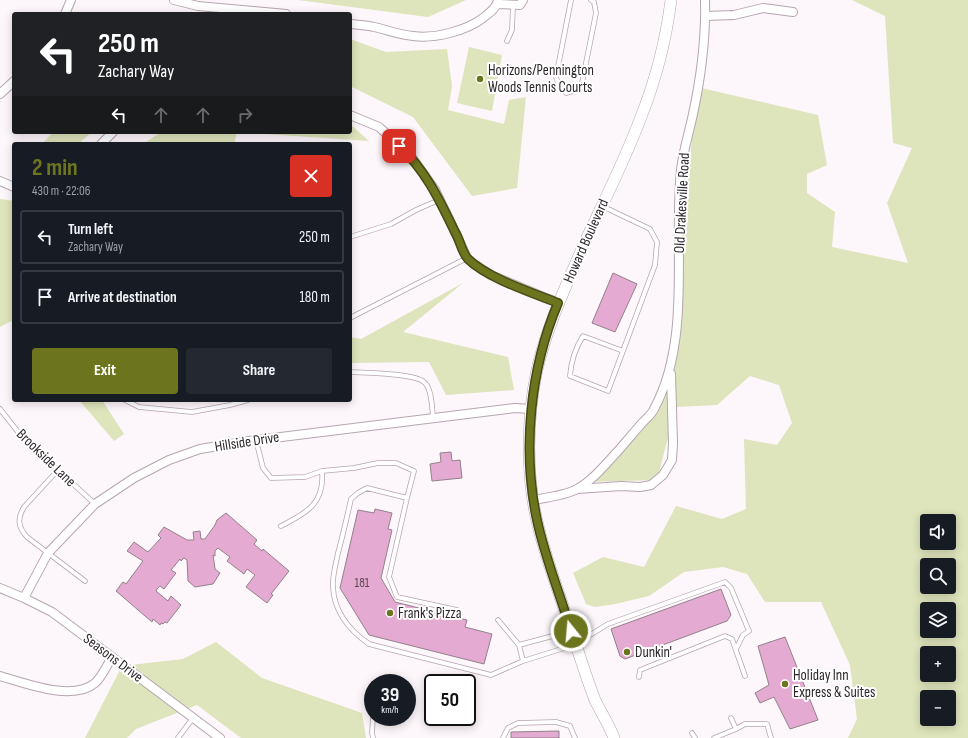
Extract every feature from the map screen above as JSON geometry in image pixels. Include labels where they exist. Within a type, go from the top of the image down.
[{"type":"main road","name":"Howard Boulevard","points":[[614,738],[611,728],[596,702],[573,638],[540,535],[533,500],[530,448],[531,409],[543,346],[558,303],[641,119],[650,94],[665,36],[671,0]]},
{"type":"street","points":[[66,12],[72,0]]},
{"type":"street","points":[[174,0],[198,6],[264,12]]},
{"type":"street","points":[[352,24],[372,26],[414,36],[432,36],[456,32],[476,23],[490,12],[497,2],[520,5],[523,0]]},
{"type":"street","name":"Old Drakesville Road","points":[[577,489],[597,474],[654,410],[666,384],[676,333],[680,284],[679,213],[681,171],[701,67],[705,0]]},
{"type":"street","points":[[705,16],[734,14],[763,8],[793,12]]},
{"type":"street","points":[[0,94],[12,83]]},
{"type":"street","points":[[352,116],[379,127],[410,155],[435,190],[466,258],[491,275],[558,303]]},
{"type":"street","points":[[103,142],[111,134]]},
{"type":"street","points":[[0,181],[12,186]]},
{"type":"street","name":"Old Drakesville Road","points":[[533,500],[577,489],[651,485],[663,475],[672,460],[671,359]]},
{"type":"street","name":"Hillside Drive","points":[[24,598],[48,553],[95,504],[134,478],[169,460],[200,449],[256,440],[433,417],[515,408],[531,409]]},
{"type":"street","name":"Seasons Drive","points":[[0,588],[52,612],[220,738]]},
{"type":"street","points":[[0,676],[45,689],[67,691],[86,688],[96,682],[112,657]]},
{"type":"lane","points":[[571,0],[556,77],[559,86],[566,93],[576,90],[582,83],[596,13],[594,2],[591,0]]},
{"type":"lane","points":[[507,41],[512,30],[513,5]]},
{"type":"lane","points":[[352,236],[391,224],[416,210],[439,200]]},
{"type":"lane","points":[[602,206],[650,229],[657,242],[655,265],[623,351],[608,390],[570,376],[579,343],[583,336],[623,351]]},
{"type":"lane","points":[[352,317],[466,258]]},
{"type":"lane","points":[[352,372],[415,377],[425,382],[429,391],[433,417]]},
{"type":"lane","points":[[129,402],[139,407],[192,412],[241,402]]},
{"type":"lane","name":"Brookside Lane","points":[[0,409],[22,437],[95,504]]},
{"type":"lane","points":[[256,440],[263,468],[271,478],[305,477],[322,471],[354,468],[378,463],[396,463],[414,471],[390,577],[397,597],[457,610]]},
{"type":"lane","points":[[58,470],[24,508],[20,514],[19,522],[21,530],[27,537],[85,581]]},
{"type":"lane","points":[[281,526],[313,506],[321,494],[323,480],[322,471]]},
{"type":"lane","points":[[407,498],[367,488],[351,499],[332,586],[335,600],[345,623],[358,636],[369,644],[491,675],[573,638]]},
{"type":"lane","points":[[519,645],[590,635],[608,624],[725,582],[731,588],[749,631],[743,635],[736,649]]},
{"type":"lane","points":[[498,620],[519,645],[523,661]]},
{"type":"lane","points":[[639,677],[640,670],[725,636],[732,639],[745,676]]},
{"type":"lane","points":[[178,738],[193,718]]},
{"type":"lane","points":[[731,718],[736,729]]},
{"type":"lane","points":[[503,738],[508,728],[518,723],[556,722],[570,726],[575,738]]},
{"type":"lane","points":[[714,738],[745,724],[767,724],[771,738]]},
{"type":"lane","points":[[372,726],[373,738]]},
{"type":"lane","points":[[692,733],[695,738]]},
{"type":"green space","points":[[298,0],[466,0],[428,17]]},
{"type":"green space","points":[[852,0],[968,0],[968,738],[848,738],[857,719],[850,665],[821,602],[765,602],[747,574],[723,567],[684,572],[649,596],[595,607],[586,604],[573,573],[603,557],[644,567],[676,506],[722,519],[746,509],[744,439],[777,445],[792,423],[779,385],[750,376],[717,405],[676,407],[657,480],[581,482],[650,415],[669,373],[697,87],[818,115],[827,165],[807,174],[807,193],[835,212],[832,247],[908,263],[887,203],[912,148],[893,143],[885,16]]},
{"type":"green space","points":[[352,40],[386,52],[447,49],[452,86],[448,110],[504,124],[509,100],[526,97],[517,188],[472,196],[413,117],[352,87]]},
{"type":"green space","name":"Horizons/Pennington Woods Tennis Courts","points":[[469,47],[502,55],[492,111],[457,103]]},
{"type":"green space","points":[[352,126],[369,141],[266,134],[352,134]]},
{"type":"green space","points":[[51,134],[90,134],[80,142],[44,142]]},
{"type":"green space","points":[[158,134],[236,134],[234,142],[146,142]]},
{"type":"green space","points":[[0,199],[12,201],[12,322],[11,321],[0,327]]},
{"type":"green space","points":[[463,283],[403,332],[508,357],[514,390],[446,395],[429,362],[352,363],[352,337],[361,339]]},
{"type":"green space","points":[[81,402],[103,402],[124,434],[114,441]]},
{"type":"green space","points":[[216,642],[262,678],[362,713],[366,738],[241,738],[197,705],[136,729],[127,738],[85,738],[122,666],[183,659]]},
{"type":"building","points":[[613,273],[637,284],[615,332],[592,323]]},
{"type":"building","points":[[451,452],[452,461],[460,460],[462,478],[432,481],[430,464],[441,462],[440,453]]},
{"type":"building","points":[[375,509],[392,513],[388,529],[392,530],[381,578],[395,602],[467,620],[465,627],[492,634],[484,664],[369,635],[340,588],[358,510],[374,513]]},
{"type":"building","points":[[226,513],[257,540],[254,544],[262,551],[263,549],[289,571],[271,594],[273,595],[267,603],[246,587],[255,575],[247,569],[244,574],[227,561],[230,557],[218,548],[215,551],[215,556],[213,555],[215,569],[220,573],[213,584],[195,587],[188,581],[187,560],[184,558],[181,561],[180,559],[171,570],[176,573],[164,589],[160,586],[157,589],[156,591],[168,601],[171,596],[181,605],[167,623],[161,623],[160,625],[153,619],[152,622],[116,591],[123,582],[126,584],[143,561],[127,551],[134,542],[148,552],[161,538],[158,535],[164,527],[187,540],[194,540],[193,532],[200,531],[201,539],[205,539],[217,520]]},
{"type":"building","points":[[721,589],[731,615],[727,621],[625,659],[620,656],[611,629]]},
{"type":"building","points":[[785,637],[818,720],[790,729],[774,697],[760,703],[755,693],[769,685],[758,646]]},
{"type":"building","points":[[559,731],[559,738],[511,738],[511,732]]},
{"type":"place","name":"Horizons/Pennington Woods Tennis Courts","points":[[480,79]]},
{"type":"place","name":"Frank's Pizza","points":[[390,613]]},
{"type":"place","name":"Dunkin'","points":[[627,652]]},
{"type":"place","name":"Holiday Inn Express & Suites","points":[[785,684]]},
{"type":"route","points":[[399,146],[410,155],[435,190],[466,258],[491,275],[558,303],[546,338],[537,372],[532,398],[530,448],[532,484],[540,535],[571,631]]}]
